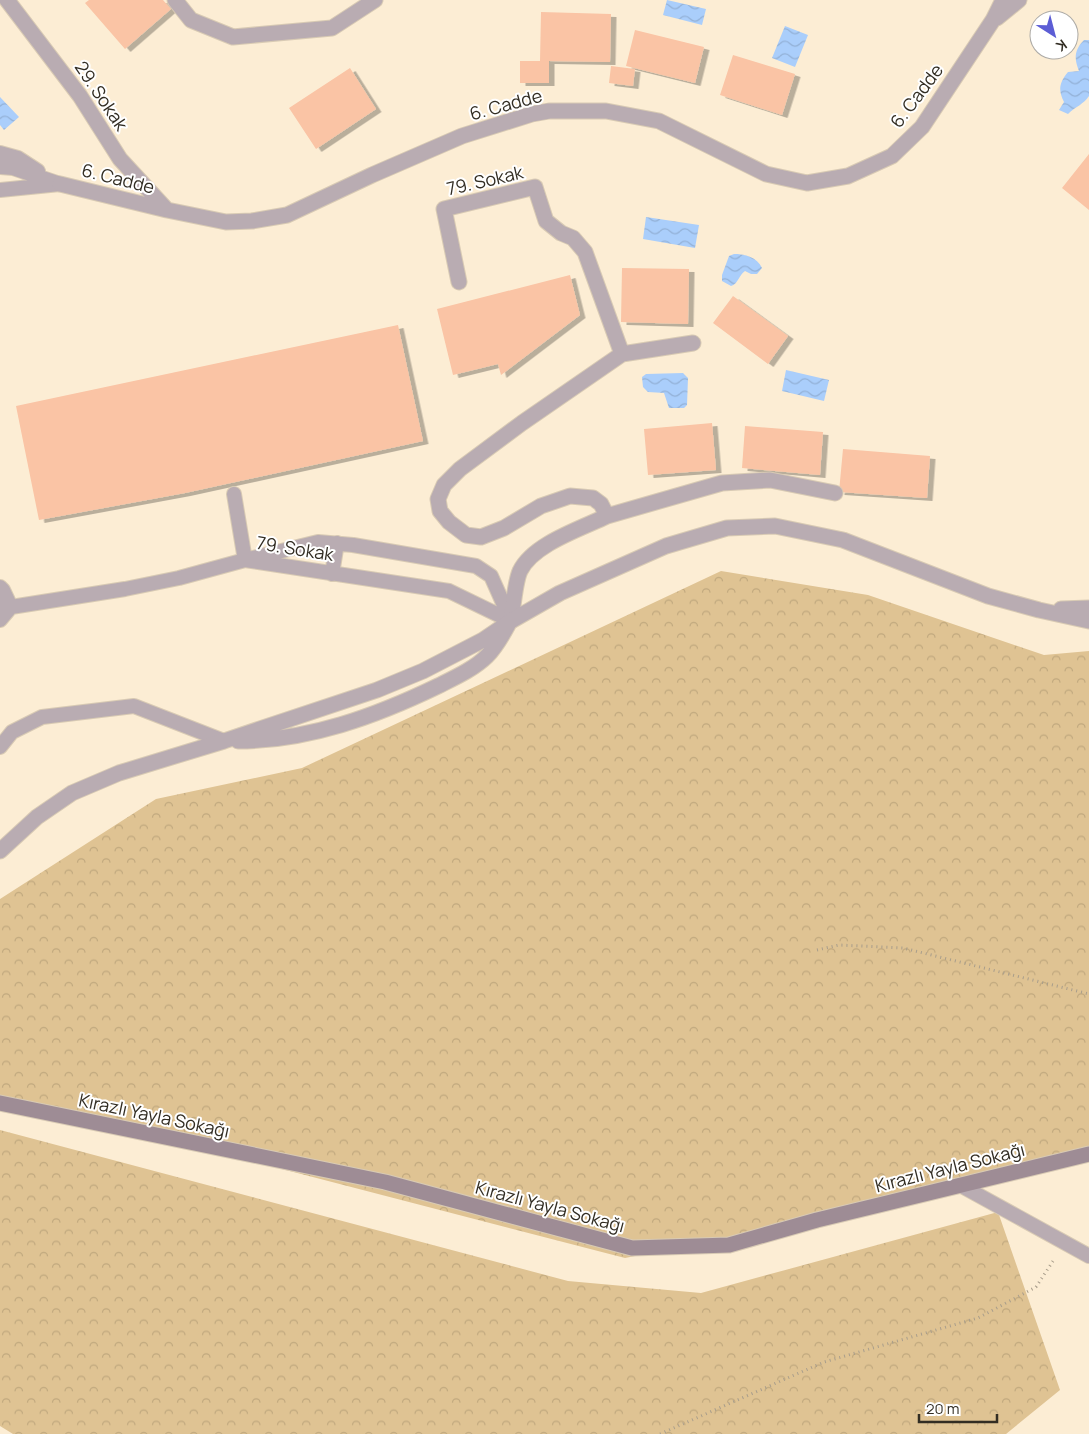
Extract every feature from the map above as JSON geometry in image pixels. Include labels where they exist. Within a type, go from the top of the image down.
[{"type":"main road","name":"Kırazlı Yayla Sokağı","points":[[0,1103],[385,1182],[632,1248],[729,1245],[817,1220],[1089,1154]]},
{"type":"street","name":"29. Sokak","points":[[7,0],[80,96],[120,159],[167,210]]},
{"type":"street","points":[[175,0],[191,20],[233,37],[332,28],[375,0]]},
{"type":"street","name":"6. Cadde","points":[[60,184],[226,222],[287,215],[462,136],[532,114],[549,111],[606,111],[659,121],[766,174],[807,183],[848,176],[892,156],[922,127],[994,20],[1003,0]]},
{"type":"street","points":[[994,20],[1019,0]]},
{"type":"street","name":"79. Sokak","points":[[459,282],[444,209],[535,187],[546,221],[561,233],[573,238],[585,252],[622,354]]},
{"type":"street","points":[[607,516],[601,504],[593,498],[570,496],[541,506],[504,528],[481,537],[466,535],[449,522],[440,511],[438,499],[444,485],[460,469],[536,413],[622,354],[693,344]]},
{"type":"street","points":[[224,741],[265,741],[322,730],[375,713],[421,694],[459,675],[486,657],[497,644],[511,621],[519,572],[527,558],[543,546],[607,516],[722,483],[770,480],[835,493]]},
{"type":"street","points":[[0,851],[37,817],[72,793],[119,773],[224,741],[377,690],[424,671],[483,640],[560,592],[666,546],[727,528],[775,526],[843,540],[988,596],[1089,621]]},
{"type":"street","points":[[1039,610],[1089,608]]},
{"type":"lane","points":[[0,153],[18,158],[60,184]]},
{"type":"lane","points":[[0,167],[12,168],[60,184]]},
{"type":"lane","points":[[0,190],[60,184]]},
{"type":"lane","points":[[5,607],[161,582],[245,560],[234,494]]},
{"type":"lane","name":"79. Sokak","points":[[245,560],[318,542],[353,544],[476,566],[491,576],[511,621]]},
{"type":"lane","points":[[332,574],[337,543]]},
{"type":"lane","name":"79. Sokak","points":[[245,560],[449,591],[511,621]]},
{"type":"lane","points":[[0,587],[3,590],[5,607],[0,620]]},
{"type":"lane","points":[[0,747],[12,732],[42,717],[134,706],[224,741]]},
{"type":"lane","points":[[960,1185],[1089,1256]]},
{"type":"path","points":[[818,950],[839,945],[903,948],[1089,994]]},
{"type":"path","points":[[660,1434],[824,1362],[978,1318],[1036,1287],[1065,1242]]},
{"type":"green space","points":[[721,571],[868,595],[1044,655],[1089,651],[1089,1155],[974,1189],[625,1258],[8,1098],[0,1098],[0,899],[156,799],[302,768]]},
{"type":"green space","points":[[0,1130],[568,1281],[701,1293],[998,1212],[1060,1390],[1006,1434],[13,1434],[0,1426]]},
{"type":"water","points":[[667,0],[706,9],[702,25],[663,15]]},
{"type":"water","points":[[785,26],[808,35],[795,67],[772,58]]},
{"type":"water","points":[[1084,40],[1089,40],[1089,96],[1068,114],[1059,110],[1064,102],[1060,87],[1068,72],[1079,71],[1076,60],[1079,60],[1079,46]]},
{"type":"water","points":[[0,97],[19,117],[4,130],[0,125]]},
{"type":"water","points":[[646,217],[699,225],[695,248],[643,239]]},
{"type":"water","points":[[734,254],[750,257],[757,261],[762,268],[757,274],[745,271],[731,286],[722,281],[722,275],[729,256]]},
{"type":"water","points":[[786,370],[829,380],[824,401],[782,391]]},
{"type":"water","points":[[683,373],[688,378],[687,405],[684,408],[669,408],[664,393],[648,392],[643,387],[642,377],[646,374]]},
{"type":"building","points":[[89,0],[163,0],[171,9],[125,49],[85,3]]},
{"type":"building","points":[[541,12],[611,14],[610,62],[549,61],[549,83],[520,83],[520,61],[540,61]]},
{"type":"building","points":[[635,30],[704,47],[695,83],[626,66]]},
{"type":"building","points":[[733,55],[795,74],[782,115],[720,95]]},
{"type":"building","points":[[611,66],[635,69],[633,86],[609,83]]},
{"type":"building","points":[[350,68],[376,109],[316,149],[289,108]]},
{"type":"building","points":[[1089,154],[1089,210],[1062,188]]},
{"type":"building","points":[[622,268],[689,269],[688,324],[621,322]]},
{"type":"building","points":[[570,275],[580,315],[501,375],[498,364],[453,375],[437,309]]},
{"type":"building","points":[[733,296],[788,336],[768,364],[713,323]]},
{"type":"building","points":[[398,325],[423,441],[185,493],[39,520],[16,406]]},
{"type":"building","points":[[712,423],[716,470],[648,475],[644,429]]},
{"type":"building","points":[[745,426],[823,432],[820,475],[742,468]]},
{"type":"building","points":[[843,449],[930,456],[927,498],[839,492]]}]
